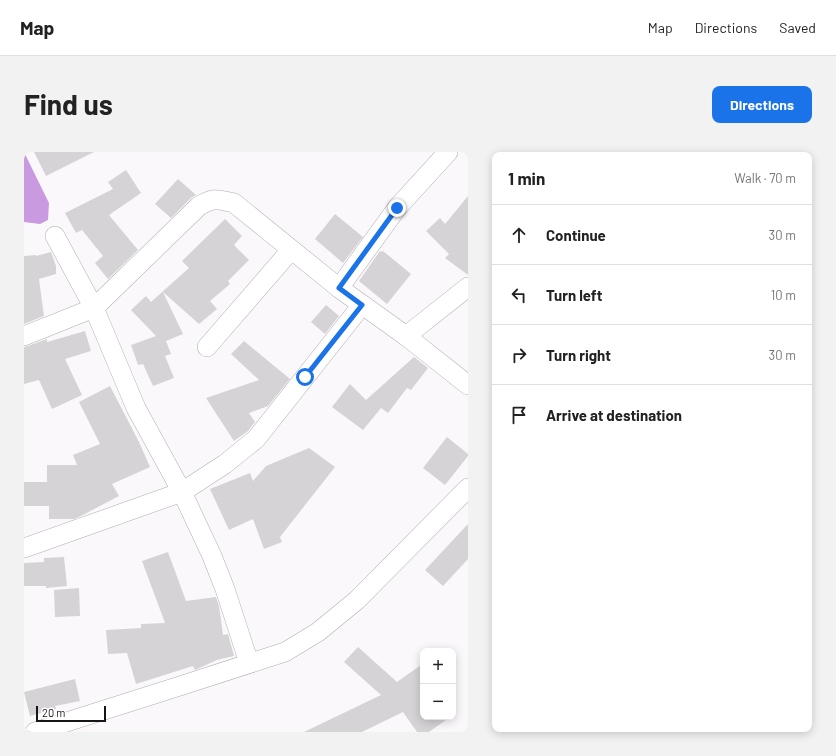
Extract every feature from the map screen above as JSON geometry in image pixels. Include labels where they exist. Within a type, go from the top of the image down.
[{"type":"street","points":[[339,288],[397,208],[448,152]]},
{"type":"street","points":[[24,336],[94,308],[199,206],[209,200],[220,200],[234,203],[339,288],[406,336],[468,385]]},
{"type":"street","points":[[55,236],[94,308],[136,408],[182,492],[212,556],[225,589],[249,663]]},
{"type":"street","points":[[207,347],[291,250]]},
{"type":"street","points":[[406,336],[468,287]]},
{"type":"street","points":[[24,548],[182,492],[226,464],[256,439],[362,305]]},
{"type":"street","points":[[35,732],[284,652],[318,632],[357,600],[468,488]]},
{"type":"shaded area","points":[[24,152],[49,203],[48,220],[40,224],[24,222]]},
{"type":"building","points":[[34,152],[94,152],[46,176]]},
{"type":"building","points":[[126,170],[141,193],[109,215],[138,250],[108,279],[95,263],[103,256],[82,230],[76,233],[65,213],[113,189],[108,182]]},
{"type":"building","points":[[178,179],[196,195],[171,218],[155,204]]},
{"type":"building","points":[[468,196],[468,275],[445,258],[449,254],[426,231],[440,218],[445,224]]},
{"type":"building","points":[[335,214],[363,237],[343,263],[315,239]]},
{"type":"building","points":[[225,219],[242,236],[234,245],[249,260],[228,281],[230,284],[210,301],[217,309],[199,324],[163,292],[183,334],[166,341],[171,354],[165,356],[174,378],[153,386],[143,364],[138,365],[131,345],[156,336],[131,310],[146,296],[151,302],[189,268],[182,261]]},
{"type":"building","points":[[380,251],[383,251],[411,274],[387,304],[359,281]]},
{"type":"building","points":[[51,252],[56,266],[56,274],[39,279],[44,316],[24,324],[24,256],[36,256]]},
{"type":"building","points":[[326,305],[339,316],[325,334],[311,322]]},
{"type":"building","points":[[85,331],[91,351],[65,359],[82,395],[52,409],[39,380],[24,384],[24,347],[47,339],[47,342]]},
{"type":"building","points":[[244,341],[290,379],[268,406],[249,413],[255,422],[248,431],[234,441],[206,398],[259,380],[231,354]]},
{"type":"building","points":[[414,357],[428,368],[411,390],[407,388],[388,413],[381,408],[363,430],[332,407],[350,384],[366,400]]},
{"type":"building","points":[[110,386],[139,442],[150,467],[112,484],[119,496],[74,519],[49,519],[49,506],[24,506],[24,482],[47,482],[47,465],[77,465],[73,455],[100,444],[79,402]]},
{"type":"building","points":[[447,437],[468,454],[468,456],[445,485],[423,468]]},
{"type":"building","points":[[309,448],[335,467],[280,537],[282,542],[264,549],[253,519],[229,530],[210,489],[250,473],[253,481],[266,466]]},
{"type":"building","points":[[468,524],[468,559],[443,586],[425,570]]},
{"type":"building","points":[[168,552],[186,601],[216,597],[219,606],[223,635],[228,634],[234,656],[217,660],[195,670],[193,666],[136,684],[127,653],[108,654],[106,630],[141,628],[141,624],[165,623],[142,561]]},
{"type":"building","points":[[64,557],[67,586],[46,588],[46,586],[24,586],[24,563],[44,562],[44,558]]},
{"type":"building","points":[[79,588],[80,616],[55,617],[54,590]]},
{"type":"building","points":[[358,647],[397,682],[420,666],[420,720],[446,720],[429,732],[417,732],[403,712],[362,732],[304,732],[381,695],[344,662]]},
{"type":"building","points":[[75,679],[80,701],[55,706],[56,709],[30,716],[24,692]]},
{"type":"route","points":[[305,377],[362,305],[339,288],[397,208]]}]
